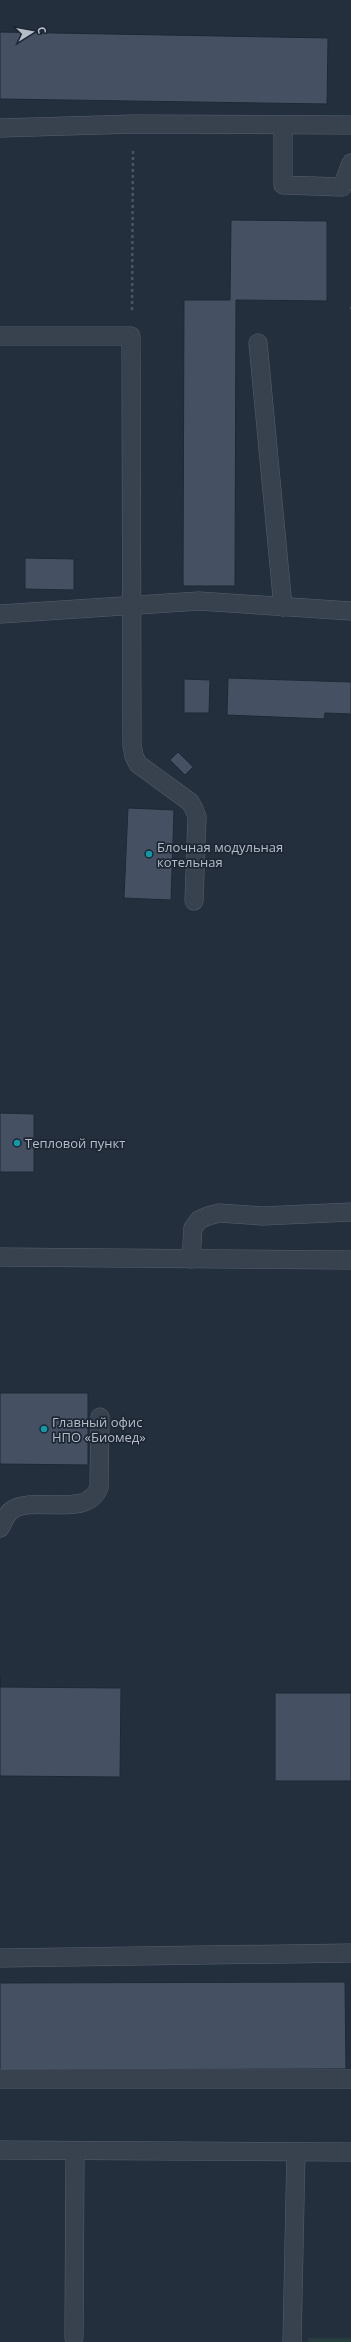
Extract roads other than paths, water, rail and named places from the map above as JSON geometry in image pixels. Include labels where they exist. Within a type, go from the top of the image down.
[{"type":"lane","points":[[0,128],[134,124],[351,125]]},
{"type":"lane","points":[[283,125],[282,185],[342,187],[351,163]]},
{"type":"lane","points":[[0,336],[131,336],[134,756],[138,764],[186,800],[194,810],[197,817],[194,902]]},
{"type":"lane","points":[[258,343],[283,607]]},
{"type":"lane","points":[[0,614],[199,601],[351,611]]},
{"type":"lane","points":[[191,1259],[193,1228],[198,1220],[208,1216],[219,1213],[263,1216],[351,1212]]},
{"type":"lane","points":[[0,1257],[351,1260]]},
{"type":"lane","points":[[0,1528],[12,1510],[22,1507],[76,1504],[89,1501],[97,1495],[99,1487],[100,1417]]},
{"type":"lane","points":[[0,1958],[351,1953]]},
{"type":"lane","points":[[0,2079],[351,2079]]},
{"type":"lane","points":[[0,2150],[351,2152]]},
{"type":"lane","points":[[74,2151],[74,2337]]},
{"type":"lane","points":[[292,2342],[296,2152]]},
{"type":"place","name":"Блочная модульная котельная","points":[[149,854]]},
{"type":"place","name":"Тепловой пункт","points":[[17,1143]]},
{"type":"place","name":"Главный офис НПО «Биомед»","points":[[44,1429]]}]
